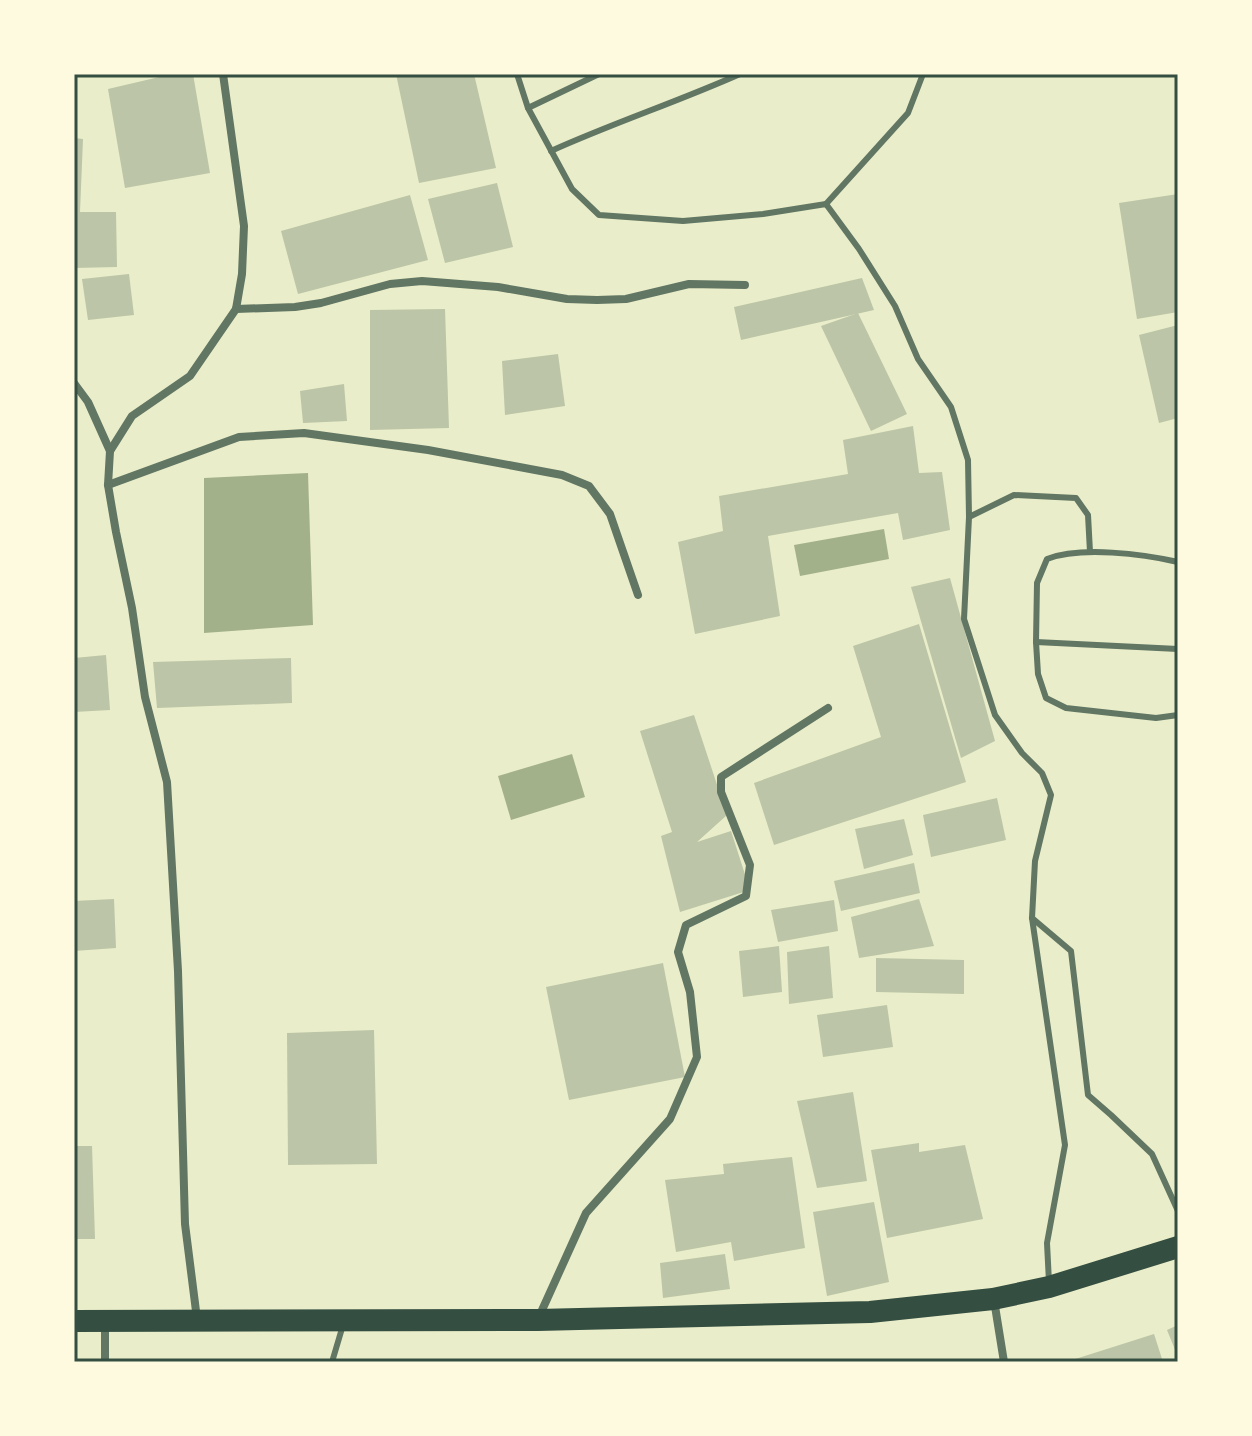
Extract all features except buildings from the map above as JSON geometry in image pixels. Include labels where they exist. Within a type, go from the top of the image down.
[{"type":"highway","points":[[74,1321],[538,1320],[870,1312],[993,1299],[1049,1287],[1178,1247]]},
{"type":"street","points":[[110,451],[132,416],[190,376],[236,309],[242,274],[244,226],[223,74]]},
{"type":"street","points":[[236,309],[295,307],[390,284],[422,281],[597,300],[626,299],[689,284],[745,285]]},
{"type":"street","points":[[74,383],[88,402],[110,451],[108,485],[132,608],[145,697],[167,782],[178,971],[185,1224],[197,1320]]},
{"type":"street","points":[[108,485],[239,437],[304,433],[428,450],[562,475],[589,486],[610,514],[638,595]]},
{"type":"street","points":[[538,1320],[586,1213],[670,1119],[697,1057],[690,992],[678,952],[686,925],[746,896],[750,865],[721,792],[721,777],[828,708]]},
{"type":"street","points":[[993,1299],[1004,1362]]},
{"type":"street","points":[[105,1322],[105,1362]]},
{"type":"lane","points":[[517,74],[528,108],[572,189],[599,215],[683,221],[763,214],[826,204],[908,113],[923,74]]},
{"type":"lane","points":[[528,108],[599,74]]},
{"type":"lane","points":[[551,151],[598,129],[740,74]]},
{"type":"lane","points":[[826,204],[895,306],[918,359],[951,407],[968,460],[969,517],[964,619],[995,715],[1022,753],[1042,773],[1051,795],[1035,861],[1032,918],[1065,1145],[1047,1243],[1049,1287]]},
{"type":"lane","points":[[969,517],[1014,495],[1076,498],[1088,515],[1090,552]]},
{"type":"lane","points":[[1178,562],[1090,552],[1060,554],[1047,559],[1037,583],[1036,642],[1038,674],[1046,698],[1066,708],[1156,718],[1178,715]]},
{"type":"lane","points":[[1036,642],[1178,649]]},
{"type":"lane","points":[[1032,918],[1071,951],[1088,1095],[1152,1154],[1178,1211]]},
{"type":"lane","points":[[332,1362],[344,1321]]},
{"type":"shaded area","points":[[308,473],[313,625],[204,633],[204,478]]},
{"type":"shaded area","points":[[884,529],[889,559],[800,576],[794,545]]},
{"type":"shaded area","points":[[572,754],[585,797],[511,820],[498,776]]}]
